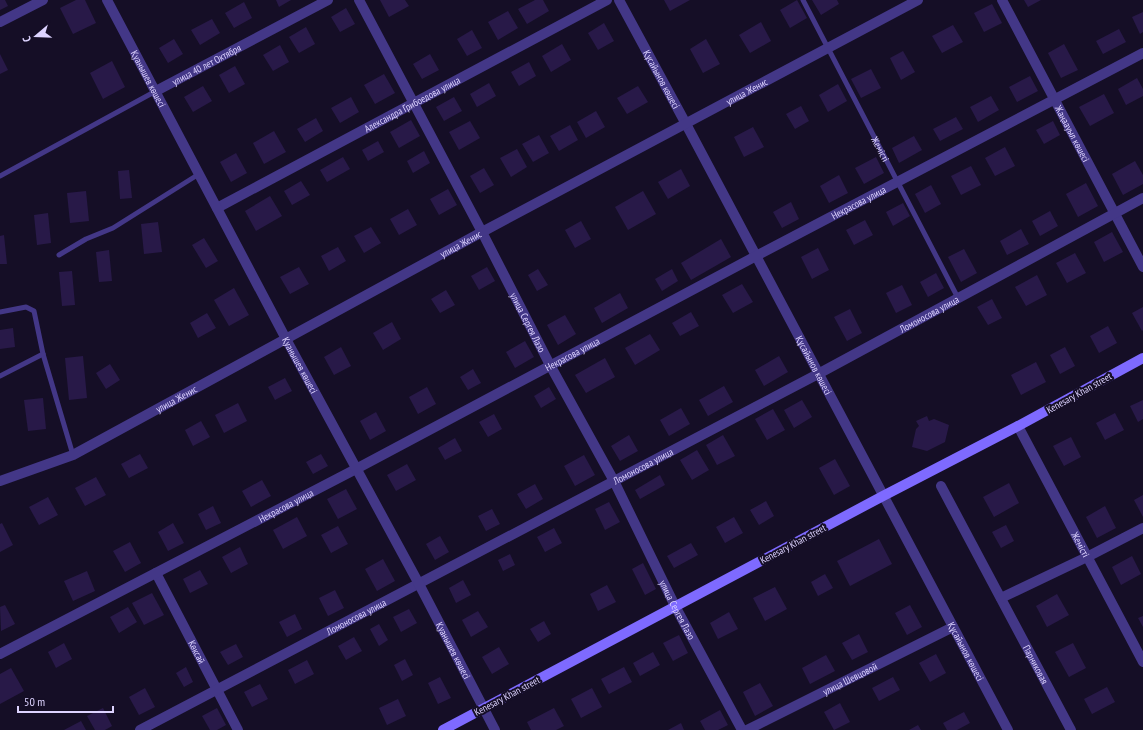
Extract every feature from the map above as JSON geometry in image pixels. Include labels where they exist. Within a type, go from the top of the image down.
[{"type":"main road","name":"Kenesary Khan street","points":[[442,730],[1018,426],[1143,358]]},
{"type":"street","points":[[0,22],[43,0]]},
{"type":"street","name":"Қуанышев көшесі","points":[[107,0],[286,339],[419,584],[495,730]]},
{"type":"street","name":"улица 40 лет Октября","points":[[156,91],[328,0]]},
{"type":"street","name":"улица Сергея Лазо","points":[[360,0],[482,232],[550,366],[614,481],[676,606],[742,730]]},
{"type":"street","name":"Александра Грибоедова улица","points":[[217,208],[606,0]]},
{"type":"street","name":"Құсайынов көшесі","points":[[619,0],[1008,730]]},
{"type":"street","name":"улица Женис","points":[[0,481],[73,455],[482,232],[918,0]]},
{"type":"street","name":"Жаңаауыл көшесі","points":[[1002,0],[1143,267]]},
{"type":"street","name":"Некрасова улица","points":[[0,654],[356,469],[756,256],[1143,53]]},
{"type":"street","name":"Ломоносова улица","points":[[140,730],[818,374],[1143,198]]},
{"type":"street","name":"Жемісті","points":[[1018,426],[1143,662]]},
{"type":"street","name":"Парниковая","points":[[941,486],[1071,730]]},
{"type":"street","points":[[1001,598],[1087,557],[1143,528]]},
{"type":"street","name":"Көксай","points":[[156,573],[218,689],[238,730]]},
{"type":"street","name":"улица Шевцовой","points":[[747,730],[952,627]]},
{"type":"lane","name":"Жемісті","points":[[803,0],[958,298]]},
{"type":"lane","name":"улица 40 лет Октября","points":[[0,176],[156,91]]},
{"type":"lane","points":[[59,255],[86,239],[114,228],[199,174]]},
{"type":"lane","points":[[0,312],[26,307],[34,311],[43,354],[73,455]]},
{"type":"lane","points":[[0,376],[43,354]]},
{"type":"building","points":[[0,0],[5,0],[8,6],[0,10]]},
{"type":"building","points":[[76,0],[85,0],[96,23],[73,34],[60,8]]},
{"type":"building","points":[[276,0],[291,0],[279,7]]},
{"type":"building","points":[[380,0],[405,0],[409,6],[389,17]]},
{"type":"building","points":[[535,0],[543,0],[549,11],[527,24],[518,9]]},
{"type":"building","points":[[664,0],[690,0],[670,11]]},
{"type":"building","points":[[797,0],[807,18],[790,28],[780,10]]},
{"type":"building","points":[[812,0],[837,0],[839,4],[821,15]]},
{"type":"building","points":[[1024,0],[1041,0],[1028,7]]},
{"type":"building","points":[[244,2],[252,18],[234,28],[225,13]]},
{"type":"building","points":[[992,4],[1002,23],[984,32],[974,13]]},
{"type":"building","points":[[346,8],[355,24],[340,32],[331,17]]},
{"type":"building","points":[[508,11],[518,28],[498,40],[488,22]]},
{"type":"building","points":[[1143,12],[1143,32],[1140,34],[1132,17]]},
{"type":"building","points":[[212,19],[220,33],[200,45],[191,30]]},
{"type":"building","points":[[761,22],[771,41],[750,53],[739,35]]},
{"type":"building","points":[[604,23],[614,41],[598,50],[588,33]]},
{"type":"building","points":[[953,25],[963,42],[942,53],[932,36]]},
{"type":"building","points":[[306,27],[315,44],[299,53],[289,37]]},
{"type":"building","points":[[1119,29],[1126,42],[1103,54],[1096,41]]},
{"type":"building","points":[[472,30],[482,48],[467,56],[457,39]]},
{"type":"building","points":[[174,39],[183,54],[168,63],[159,48]]},
{"type":"building","points":[[706,39],[720,64],[703,73],[690,49]]},
{"type":"building","points":[[562,44],[571,60],[551,72],[542,56]]},
{"type":"building","points":[[1064,44],[1078,70],[1061,78],[1048,53]]},
{"type":"building","points":[[280,45],[289,62],[273,71],[263,55]]},
{"type":"building","points":[[903,51],[915,72],[901,80],[890,58]]},
{"type":"building","points":[[0,54],[8,70],[0,74]]},
{"type":"building","points":[[430,54],[439,70],[422,79],[413,64]]},
{"type":"building","points":[[112,61],[125,87],[103,99],[90,73]]},
{"type":"building","points":[[529,62],[536,76],[519,86],[511,72]]},
{"type":"building","points":[[235,66],[245,84],[229,93],[219,75]]},
{"type":"building","points":[[871,69],[881,88],[861,98],[851,79]]},
{"type":"building","points":[[384,74],[395,93],[375,104],[364,85]]},
{"type":"building","points":[[1030,76],[1038,91],[1017,102],[1009,87]]},
{"type":"building","points":[[1137,78],[1143,89],[1143,96],[1126,105],[1118,89]]},
{"type":"building","points":[[489,83],[496,96],[477,107],[470,94]]},
{"type":"building","points":[[838,84],[847,101],[828,112],[819,95]]},
{"type":"building","points":[[203,86],[212,101],[193,112],[184,97]]},
{"type":"building","points":[[638,86],[648,102],[627,114],[617,98]]},
{"type":"building","points":[[1104,94],[1114,113],[1090,126],[1079,107]]},
{"type":"building","points":[[991,96],[999,110],[978,122],[970,107]]},
{"type":"building","points":[[351,97],[359,112],[340,123],[331,108]]},
{"type":"building","points":[[454,97],[462,111],[444,121],[436,107]]},
{"type":"building","points":[[801,106],[809,121],[795,129],[786,114]]},
{"type":"building","points":[[596,111],[605,127],[586,138],[577,122]]},
{"type":"building","points":[[956,117],[963,129],[940,141],[933,129]]},
{"type":"building","points":[[316,118],[323,131],[305,142],[297,129]]},
{"type":"building","points":[[411,120],[420,136],[399,148],[390,132]]},
{"type":"building","points":[[470,121],[480,138],[459,150],[449,132]]},
{"type":"building","points":[[1053,121],[1060,135],[1044,144],[1036,130]]},
{"type":"building","points":[[570,125],[578,140],[559,151],[550,136]]},
{"type":"building","points":[[753,127],[764,147],[744,157],[734,137]]},
{"type":"building","points":[[274,131],[286,152],[264,164],[253,143]]},
{"type":"building","points":[[539,135],[549,153],[533,162],[522,144]]},
{"type":"building","points":[[914,136],[922,150],[899,163],[892,148]]},
{"type":"building","points":[[378,141],[384,152],[368,161],[362,150]]},
{"type":"building","points":[[1005,147],[1015,166],[995,176],[985,158]]},
{"type":"building","points":[[517,149],[527,167],[511,177],[500,158]]},
{"type":"building","points":[[424,151],[430,163],[413,173],[407,161]]},
{"type":"building","points":[[236,153],[247,173],[231,182],[220,162]]},
{"type":"building","points":[[343,157],[350,169],[327,182],[320,170]]},
{"type":"building","points":[[876,157],[884,173],[864,184],[855,168]]},
{"type":"building","points":[[1135,161],[1143,175],[1143,184],[1123,195],[1112,174]]},
{"type":"building","points":[[971,166],[981,185],[961,195],[951,176]]},
{"type":"building","points":[[484,168],[494,185],[480,193],[470,176]]},
{"type":"building","points":[[681,169],[690,186],[668,199],[658,182]]},
{"type":"building","points":[[129,170],[132,198],[120,199],[118,171]]},
{"type":"building","points":[[839,175],[848,193],[829,203],[820,186]]},
{"type":"building","points":[[301,181],[310,195],[292,205],[284,191]]},
{"type":"building","points":[[1086,183],[1098,206],[1078,217],[1066,194]]},
{"type":"building","points":[[931,185],[941,204],[925,213],[915,194]]},
{"type":"building","points":[[448,189],[457,205],[439,215],[430,199]]},
{"type":"building","points":[[86,191],[89,221],[70,223],[67,193]]},
{"type":"building","points":[[643,191],[656,214],[628,230],[615,207]]},
{"type":"building","points":[[270,196],[282,216],[256,231],[245,211]]},
{"type":"building","points":[[791,202],[799,219],[782,228],[773,212]]},
{"type":"building","points":[[903,203],[910,216],[893,226],[886,212]]},
{"type":"building","points":[[408,209],[417,225],[399,235],[390,219]]},
{"type":"building","points":[[1050,211],[1058,226],[1040,236],[1032,221]]},
{"type":"building","points":[[48,213],[51,243],[37,245],[34,215]]},
{"type":"building","points":[[865,220],[873,235],[854,245],[846,230]]},
{"type":"building","points":[[581,221],[591,239],[575,248],[565,230]]},
{"type":"building","points":[[158,222],[162,252],[144,254],[141,224]]},
{"type":"building","points":[[371,227],[381,243],[364,253],[354,236]]},
{"type":"building","points":[[1021,229],[1029,244],[1007,255],[1000,241]]},
{"type":"building","points":[[1112,232],[1123,252],[1104,262],[1094,242]]},
{"type":"building","points":[[4,235],[7,264],[0,264],[0,236]]},
{"type":"building","points":[[204,238],[218,261],[206,268],[192,245]]},
{"type":"building","points":[[721,239],[731,257],[691,280],[681,263]]},
{"type":"building","points":[[338,247],[346,261],[329,271],[321,256]]},
{"type":"building","points":[[818,248],[829,270],[812,279],[801,257]]},
{"type":"building","points":[[964,249],[977,273],[961,282],[948,257]]},
{"type":"building","points":[[109,250],[112,281],[99,282],[96,252]]},
{"type":"building","points":[[1075,253],[1086,273],[1067,283],[1056,263]]},
{"type":"building","points":[[299,267],[309,284],[290,294],[280,277]]},
{"type":"building","points":[[487,267],[495,281],[479,290],[471,276]]},
{"type":"building","points":[[538,269],[548,285],[537,291],[528,275]]},
{"type":"building","points":[[672,269],[678,281],[662,291],[655,279]]},
{"type":"building","points":[[72,271],[75,305],[62,306],[59,272]]},
{"type":"building","points":[[936,273],[944,288],[928,297],[920,282]]},
{"type":"building","points":[[1037,275],[1047,295],[1026,306],[1015,287]]},
{"type":"building","points":[[742,284],[753,302],[733,313],[722,295]]},
{"type":"building","points":[[902,285],[912,305],[896,313],[886,293]]},
{"type":"building","points":[[234,288],[249,315],[229,326],[214,300]]},
{"type":"building","points":[[446,290],[455,305],[440,313],[431,299]]},
{"type":"building","points":[[620,293],[628,308],[602,323],[594,308]]},
{"type":"building","points":[[992,299],[1002,318],[988,325],[977,307]]},
{"type":"building","points":[[1143,307],[1143,330],[1142,331],[1132,313]]},
{"type":"building","points":[[850,309],[862,333],[847,341],[834,317]]},
{"type":"building","points":[[691,312],[699,326],[680,336],[672,323]]},
{"type":"building","points":[[207,313],[216,328],[198,338],[190,323]]},
{"type":"building","points":[[565,315],[576,334],[558,345],[547,325]]},
{"type":"building","points":[[392,322],[401,339],[383,350],[373,333]]},
{"type":"building","points":[[1108,326],[1117,343],[1099,353],[1090,336]]},
{"type":"building","points":[[13,328],[15,347],[0,349],[0,330]]},
{"type":"building","points":[[650,334],[660,350],[635,365],[625,348]]},
{"type":"building","points":[[525,341],[534,357],[515,368],[506,352]]},
{"type":"building","points":[[341,347],[351,366],[334,375],[324,357]]},
{"type":"building","points":[[1065,347],[1075,366],[1060,374],[1050,355]]},
{"type":"building","points":[[83,356],[87,398],[69,400],[65,358]]},
{"type":"building","points":[[779,356],[788,372],[764,386],[755,370]]},
{"type":"building","points":[[605,358],[615,377],[586,393],[575,375]]},
{"type":"building","points":[[1036,362],[1046,382],[1021,395],[1011,375]]},
{"type":"building","points":[[110,364],[120,380],[106,389],[96,373]]},
{"type":"building","points":[[473,369],[481,383],[468,390],[460,377]]},
{"type":"building","points":[[285,378],[292,391],[275,400],[268,387]]},
{"type":"building","points":[[724,386],[733,402],[708,416],[699,400]]},
{"type":"building","points":[[427,387],[436,404],[418,414],[409,397]]},
{"type":"building","points":[[549,387],[556,399],[541,408],[534,396]]},
{"type":"building","points":[[43,398],[46,429],[28,431],[24,400]]},
{"type":"building","points":[[802,400],[812,417],[794,428],[784,410]]},
{"type":"building","points":[[1143,400],[1143,419],[1138,422],[1130,406]]},
{"type":"building","points":[[238,403],[247,421],[224,433],[215,415]]},
{"type":"building","points":[[681,408],[690,424],[669,436],[660,420]]},
{"type":"building","points":[[773,409],[785,430],[767,440],[755,419]]},
{"type":"building","points":[[376,412],[386,431],[370,440],[360,421]]},
{"type":"building","points":[[1115,413],[1124,430],[1105,440],[1096,423]]},
{"type":"building","points":[[494,414],[502,429],[488,437],[479,422]]},
{"type":"building","points":[[927,416],[929,421],[934,419],[949,425],[945,442],[927,451],[912,447],[916,429],[919,426],[916,421]]},
{"type":"building","points":[[201,421],[210,437],[193,446],[185,430]]},
{"type":"building","points":[[629,435],[638,451],[620,461],[611,446]]},
{"type":"building","points":[[723,435],[735,456],[717,465],[706,445]]},
{"type":"building","points":[[1071,437],[1081,457],[1064,466],[1053,446]]},
{"type":"building","points":[[455,438],[462,451],[445,460],[438,448]]},
{"type":"building","points":[[697,450],[709,470],[692,480],[680,460]]},
{"type":"building","points":[[140,454],[148,468],[129,478],[121,464]]},
{"type":"building","points":[[321,454],[328,466],[313,474],[306,462]]},
{"type":"building","points":[[584,455],[595,475],[575,486],[564,466]]},
{"type":"building","points":[[835,459],[850,486],[834,495],[819,468]]},
{"type":"building","points":[[407,464],[416,480],[396,491],[387,475]]},
{"type":"building","points":[[660,475],[665,485],[640,499],[635,490]]},
{"type":"building","points":[[96,477],[106,495],[85,506],[75,488]]},
{"type":"building","points":[[262,480],[271,496],[251,507],[242,491]]},
{"type":"building","points":[[1009,483],[1019,503],[994,517],[983,497]]},
{"type":"building","points":[[535,484],[543,499],[526,509],[517,494]]},
{"type":"building","points":[[346,489],[357,509],[338,519],[327,499]]},
{"type":"building","points":[[1143,495],[1143,517],[1134,500]]},
{"type":"building","points":[[48,497],[58,515],[39,525],[29,507]]},
{"type":"building","points":[[766,501],[774,516],[759,525],[750,510]]},
{"type":"building","points":[[609,502],[620,522],[605,530],[595,509]]},
{"type":"building","points":[[213,506],[221,523],[206,530],[198,514]]},
{"type":"building","points":[[1105,506],[1116,528],[1097,538],[1086,517]]},
{"type":"building","points":[[492,509],[500,524],[486,531],[478,516]]},
{"type":"building","points":[[297,517],[307,536],[283,549],[273,530]]},
{"type":"building","points":[[734,517],[743,533],[725,543],[716,527]]},
{"type":"building","points":[[2,523],[13,545],[0,552],[0,524]]},
{"type":"building","points":[[173,523],[184,543],[168,551],[158,532]]},
{"type":"building","points":[[1006,525],[1014,541],[1001,548],[992,532]]},
{"type":"building","points":[[338,526],[348,544],[331,553],[321,535]]},
{"type":"building","points":[[554,528],[562,543],[545,552],[537,537]]},
{"type":"building","points":[[440,536],[449,552],[435,560],[426,544]]},
{"type":"building","points":[[879,539],[892,564],[850,586],[837,561]]},
{"type":"building","points":[[130,542],[141,563],[125,572],[113,551]]},
{"type":"building","points":[[691,543],[698,555],[674,568],[667,556]]},
{"type":"building","points":[[240,547],[248,564],[231,573],[222,557]]},
{"type":"building","points":[[510,554],[515,565],[503,571],[498,560]]},
{"type":"building","points":[[1132,556],[1141,574],[1121,585],[1112,567]]},
{"type":"building","points":[[383,559],[395,581],[377,591],[365,569]]},
{"type":"building","points":[[643,563],[656,589],[645,595],[632,569]]},
{"type":"building","points":[[200,570],[208,584],[190,593],[183,579]]},
{"type":"building","points":[[87,571],[95,591],[73,601],[64,581]]},
{"type":"building","points":[[825,574],[833,588],[818,596],[811,582]]},
{"type":"building","points":[[463,580],[471,595],[456,603],[449,588]]},
{"type":"building","points":[[607,585],[616,602],[598,611],[590,594]]},
{"type":"building","points":[[775,587],[787,609],[765,621],[753,598]]},
{"type":"building","points":[[335,590],[344,608],[328,616],[319,598]]},
{"type":"building","points":[[152,593],[164,615],[144,625],[132,603]]},
{"type":"building","points":[[1057,594],[1069,615],[1047,627],[1036,606]]},
{"type":"building","points":[[5,605],[15,624],[1,631],[0,607]]},
{"type":"building","points":[[910,605],[922,627],[907,635],[895,613]]},
{"type":"building","points":[[128,607],[137,622],[119,633],[110,617]]},
{"type":"building","points":[[409,609],[417,623],[401,632],[393,617]]},
{"type":"building","points":[[478,611],[488,627],[471,637],[462,620]]},
{"type":"building","points":[[729,612],[738,629],[718,639],[710,623]]},
{"type":"building","points":[[295,614],[302,629],[287,637],[279,622]]},
{"type":"building","points":[[1143,616],[1143,627],[1138,618]]},
{"type":"building","points":[[544,621],[551,634],[538,642],[530,629]]},
{"type":"building","points":[[379,624],[388,640],[379,646],[370,629]]},
{"type":"building","points":[[859,634],[868,652],[852,660],[842,643]]},
{"type":"building","points":[[679,635],[688,653],[673,661],[663,643]]},
{"type":"building","points":[[354,637],[362,651],[346,660],[338,646]]},
{"type":"building","points":[[64,643],[72,659],[56,668],[48,652]]},
{"type":"building","points":[[1073,643],[1086,668],[1069,677],[1055,652]]},
{"type":"building","points":[[236,644],[243,657],[228,665],[220,652]]},
{"type":"building","points":[[499,647],[509,664],[492,674],[482,657]]},
{"type":"building","points":[[653,652],[660,665],[640,676],[633,663]]},
{"type":"building","points":[[936,654],[946,673],[930,682],[919,663]]},
{"type":"building","points":[[826,655],[835,671],[810,684],[802,668]]},
{"type":"building","points":[[405,659],[413,675],[402,681],[394,665]]},
{"type":"building","points":[[307,660],[314,674],[295,684],[288,670]]},
{"type":"building","points":[[186,667],[193,682],[184,687],[176,673]]},
{"type":"building","points":[[624,667],[632,682],[609,694],[601,679]]},
{"type":"building","points":[[11,668],[24,691],[0,704],[0,674]]},
{"type":"building","points":[[440,677],[451,698],[438,704],[428,683]]},
{"type":"building","points":[[893,677],[900,690],[879,701],[872,688]]},
{"type":"building","points":[[760,683],[773,706],[755,716],[743,692]]},
{"type":"building","points":[[260,684],[268,699],[252,707],[244,692]]},
{"type":"building","points":[[1107,687],[1115,702],[1092,714],[1084,699]]},
{"type":"building","points":[[145,688],[155,707],[139,715],[129,697]]},
{"type":"building","points":[[592,688],[602,707],[581,718],[571,699]]},
{"type":"building","points":[[398,699],[406,716],[387,725],[379,708]]},
{"type":"building","points":[[840,703],[850,722],[834,730],[824,712]]},
{"type":"building","points":[[103,708],[112,726],[105,730],[95,730],[87,716]]},
{"type":"building","points":[[217,708],[226,725],[217,730],[210,730],[202,716]]},
{"type":"building","points":[[554,708],[564,726],[556,730],[531,730],[527,722]]},
{"type":"building","points":[[720,710],[728,725],[718,730],[705,730],[700,721]]},
{"type":"building","points":[[964,712],[970,723],[957,730],[947,730],[943,723]]},
{"type":"building","points":[[81,721],[86,730],[64,730]]},
{"type":"building","points":[[681,723],[684,730],[668,730]]},
{"type":"building","points":[[918,725],[921,730],[909,730]]}]
